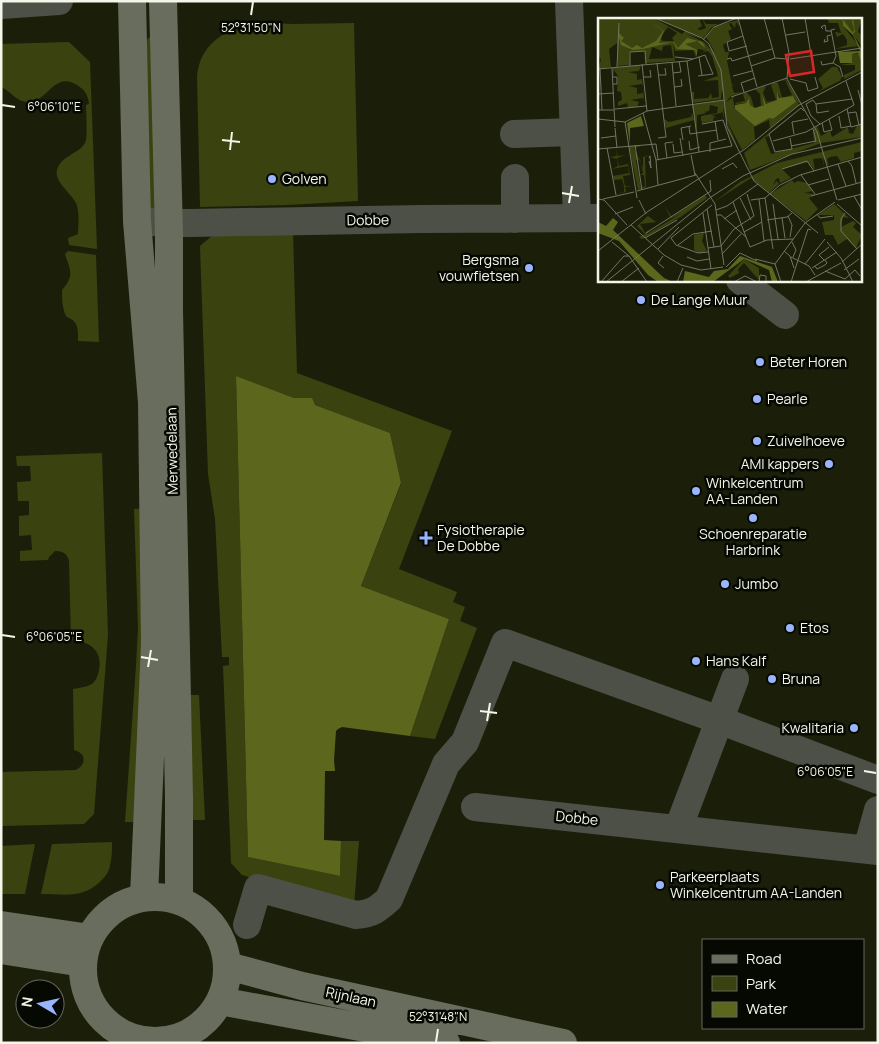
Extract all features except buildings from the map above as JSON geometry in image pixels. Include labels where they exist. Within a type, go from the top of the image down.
[{"type":"street","points":[[1,5],[59,1]]},
{"type":"street","name":"Merwedelaan","points":[[132,1],[137,221],[152,402],[155,644],[144,898]]},
{"type":"street","name":"Merwedelaan","points":[[163,1],[179,787],[179,900]]},
{"type":"street","points":[[569,1],[574,132],[588,218]]},
{"type":"street","points":[[514,134],[574,132]]},
{"type":"street","points":[[515,178],[515,219]]},
{"type":"street","name":"Dobbe","points":[[137,221],[168,223],[588,218]]},
{"type":"street","points":[[741,281],[785,315]]},
{"type":"street","points":[[247,925],[258,888],[356,915],[365,915],[377,910],[389,899],[446,764],[465,742],[505,643],[719,720],[878,780]]},
{"type":"street","points":[[678,830],[735,679]]},
{"type":"street","name":"Dobbe","points":[[475,807],[873,850]]},
{"type":"street","points":[[873,850],[872,829],[878,810]]},
{"type":"street","points":[[161,897],[179,900],[192,906],[203,915],[213,925],[221,938],[226,951],[228,966],[226,984],[220,1001],[212,1014],[187,1035],[155,1042],[139,1041],[108,1025],[97,1012],[88,997],[84,981],[84,954],[90,938],[99,923],[112,911],[127,902],[161,897]]},
{"type":"street","points":[[1,926],[90,938]]},
{"type":"street","points":[[1,950],[83,964]]},
{"type":"street","name":"Rijnlaan","points":[[228,966],[302,986],[562,1043]]},
{"type":"street","name":"Rijnlaan","points":[[220,1001],[446,1043]]},
{"type":"green space","points":[[266,23],[354,23],[358,201],[200,207],[197,76],[199,65],[208,48],[222,35],[250,25]]},
{"type":"green space","points":[[152,37],[161,213],[146,213],[143,49],[148,38]]},
{"type":"green space","points":[[69,42],[90,62],[97,249],[69,245],[68,238],[78,234],[78,210],[74,199],[60,183],[57,174],[62,161],[85,143],[87,131],[86,105],[89,104],[86,93],[77,85],[62,82],[56,84],[35,101],[24,102],[1,87],[1,44]]},
{"type":"green space","points":[[293,233],[297,373],[452,431],[399,569],[457,592],[453,602],[465,607],[460,621],[477,628],[435,739],[410,736],[449,619],[361,586],[401,484],[390,433],[315,405],[311,398],[294,398],[236,376],[248,857],[340,876],[341,841],[359,841],[354,906],[242,875],[231,863],[223,666],[229,665],[229,657],[222,657],[215,519],[208,474],[200,246],[213,235]]},
{"type":"green space","points":[[68,251],[96,255],[99,342],[78,341],[78,329],[74,321],[65,314],[62,290],[70,276],[70,268],[65,254]]},
{"type":"green space","points":[[102,453],[108,635],[94,814],[84,824],[1,826],[1,772],[76,770],[82,765],[83,756],[74,750],[73,689],[92,684],[96,680],[100,663],[97,652],[93,648],[84,642],[71,640],[69,561],[66,554],[55,551],[48,560],[20,561],[20,551],[32,550],[31,535],[19,536],[19,516],[29,515],[29,501],[18,501],[17,482],[31,481],[30,466],[17,466],[16,456]]},
{"type":"green space","points":[[148,508],[135,822],[125,822],[138,628],[134,509]]},
{"type":"green space","points":[[184,695],[199,695],[205,820],[191,820]]},
{"type":"green space","points":[[112,842],[112,857],[109,870],[102,880],[93,887],[79,893],[65,895],[41,894],[52,844]]},
{"type":"green space","points":[[35,844],[25,894],[1,894],[1,846]]},
{"type":"water","points":[[236,376],[294,398],[312,398],[315,405],[390,433],[401,483],[361,586],[449,619],[410,736],[342,727],[336,731],[335,771],[325,771],[324,840],[341,841],[340,876],[248,857]]},
{"type":"place","name":"Golven","points":[[272,179]]},
{"type":"place","name":"Bergsma vouwfietsen","points":[[529,268]]},
{"type":"place","name":"De Lange Muur","points":[[641,300]]},
{"type":"place","name":"Beter Horen","points":[[760,362]]},
{"type":"place","name":"Pearle","points":[[757,399]]},
{"type":"place","name":"Zuivelhoeve","points":[[757,441]]},
{"type":"place","name":"AMI kappers","points":[[829,464]]},
{"type":"place","name":"Winkelcentrum AA-Landen","points":[[696,491]]},
{"type":"place","name":"Schoenreparatie Harbrink","points":[[753,518]]},
{"type":"place","name":"Fysiotherapie De Dobbe","points":[[426,538]]},
{"type":"place","name":"Jumbo","points":[[725,584]]},
{"type":"place","name":"Etos","points":[[790,628]]},
{"type":"place","name":"Hans Kalf","points":[[696,661]]},
{"type":"place","name":"Bruna","points":[[772,679]]},
{"type":"place","name":"Kwalitaria","points":[[854,728]]},
{"type":"place","name":"Parkeerplaats Winkelcentrum AA-Landen","points":[[660,885]]}]
